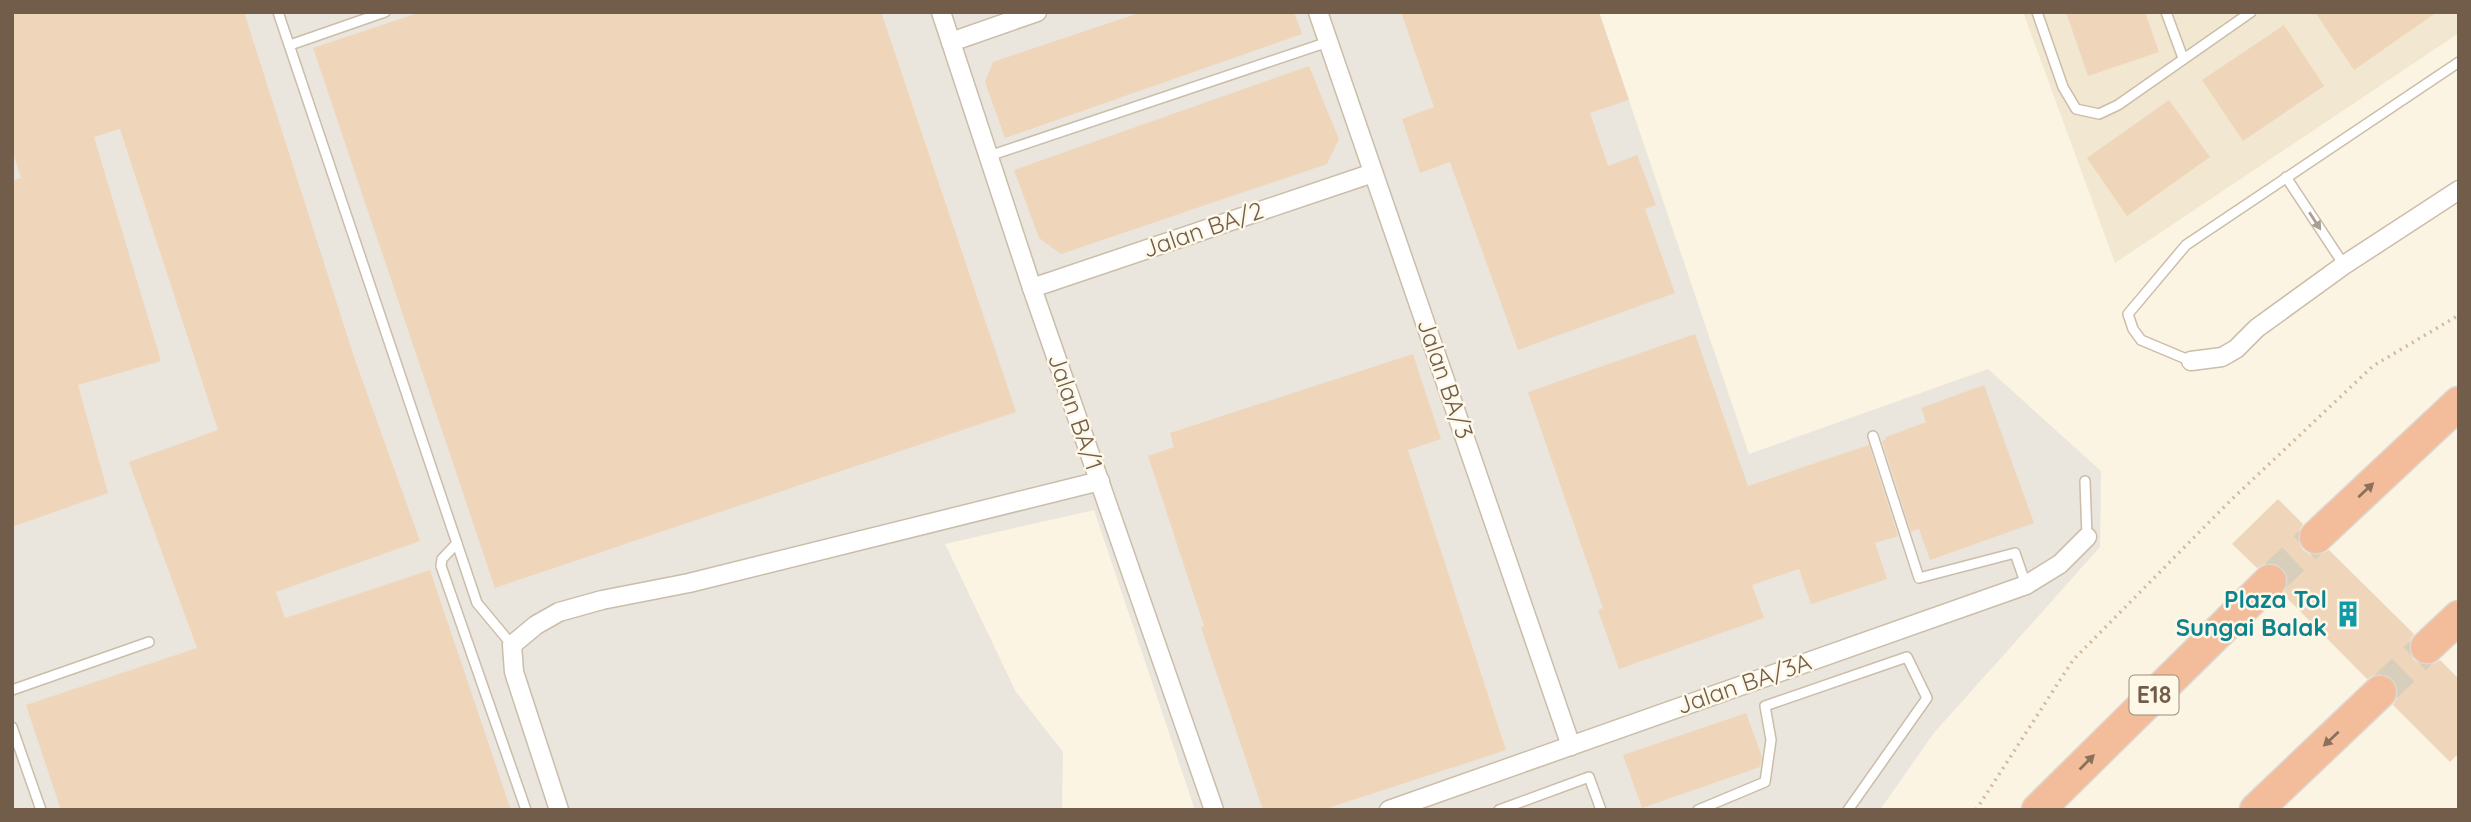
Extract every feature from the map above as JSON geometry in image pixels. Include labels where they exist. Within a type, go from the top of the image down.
[{"type":"highway","points":[[2316,537],[2459,403]]},
{"type":"highway","name":"E18","points":[[2038,810],[2270,581]]},
{"type":"highway","points":[[2427,647],[2459,617]]},
{"type":"highway","points":[[2256,810],[2380,692]]},
{"type":"street","name":"Jalan BA/1","points":[[941,12],[1032,288],[1214,810]]},
{"type":"street","points":[[951,42],[1037,12]]},
{"type":"street","name":"Jalan BA/3","points":[[1318,12],[1571,746]]},
{"type":"street","name":"Jalan BA/2","points":[[1032,288],[1373,173]]},
{"type":"street","points":[[2191,361],[2222,357],[2236,349],[2257,328],[2344,265],[2459,190]]},
{"type":"street","points":[[559,810],[514,672],[512,645],[536,625],[570,609],[689,583],[1100,481]]},
{"type":"street","name":"Jalan BA/3A","points":[[1389,810],[2026,585],[2060,564],[2087,537]]},
{"type":"lane","points":[[278,12],[477,603],[512,645]]},
{"type":"lane","points":[[289,45],[385,12]]},
{"type":"lane","points":[[2036,12],[2063,87],[2076,109],[2099,114],[2118,105],[2251,12]]},
{"type":"lane","points":[[2166,12],[2183,58]]},
{"type":"lane","points":[[989,156],[1328,42]]},
{"type":"lane","points":[[2191,361],[2141,341],[2128,314],[2186,245],[2459,62]]},
{"type":"lane","points":[[2286,177],[2344,265]]},
{"type":"lane","points":[[1873,436],[1919,578],[2015,553],[2026,585]]},
{"type":"lane","points":[[2085,481],[2087,537]]},
{"type":"lane","points":[[457,543],[442,559],[441,566],[526,810]]},
{"type":"lane","points":[[12,690],[149,642]]},
{"type":"lane","points":[[1698,810],[1765,782],[1770,740],[1765,706],[1907,657],[1927,698],[1848,810]]},
{"type":"lane","points":[[12,727],[41,810]]},
{"type":"lane","points":[[1499,810],[1589,777],[1601,810]]},
{"type":"path","points":[[1976,810],[2073,660],[2231,500],[2373,366],[2459,315]]},
{"type":"shaded area","points":[[12,12],[1599,12],[1749,454],[1988,369],[2101,471],[2100,547],[1933,734],[1880,810],[1195,810],[1094,510],[945,544],[1016,692],[1063,752],[1062,810],[12,810]]},
{"type":"shaded area","points":[[2023,12],[2459,12],[2459,33],[2115,263]]},
{"type":"building","points":[[12,12],[244,12],[354,357],[420,541],[276,592],[285,618],[430,570],[511,810],[61,810],[26,705],[197,648],[129,462],[218,430],[120,129],[94,137],[161,361],[78,385],[108,493],[12,527],[12,181],[21,178],[12,150]]},
{"type":"building","points":[[421,12],[881,12],[1016,412],[495,588],[313,48]]},
{"type":"building","points":[[1142,12],[1294,12],[1302,34],[1005,138],[985,82],[993,62]]},
{"type":"building","points":[[1401,12],[1599,12],[1629,100],[1590,113],[1608,166],[1637,155],[1656,205],[1645,209],[1675,293],[1518,350],[1450,162],[1420,173],[1402,119],[1434,107]]},
{"type":"building","points":[[2066,12],[2145,12],[2159,52],[2088,76]]},
{"type":"building","points":[[2315,12],[2437,12],[2354,70]]},
{"type":"building","points":[[2284,25],[2324,86],[2243,141],[2202,80]]},
{"type":"building","points":[[1309,66],[1339,139],[1327,164],[1061,254],[1039,238],[1014,170]]},
{"type":"building","points":[[2169,100],[2210,157],[2127,216],[2087,158]]},
{"type":"building","points":[[1695,334],[1748,486],[1869,445],[1898,536],[1875,543],[1887,579],[1811,604],[1799,569],[1752,585],[1764,618],[1619,669],[1598,610],[1603,608],[1528,392]]},
{"type":"building","points":[[1413,354],[1441,439],[1408,450],[1506,750],[1322,810],[1263,810],[1201,627],[1204,626],[1148,456],[1174,447],[1170,433]]},
{"type":"building","points":[[1984,385],[2034,523],[1930,560],[1919,529],[1911,532],[1882,441],[1926,422],[1921,408]]},
{"type":"building","name":"Plaza Tol Sungai Balak","points":[[2278,499],[2303,524],[2298,540],[2303,550],[2311,555],[2320,555],[2329,550],[2414,634],[2409,642],[2409,650],[2414,660],[2422,665],[2431,665],[2440,660],[2459,679],[2459,753],[2450,762],[2393,705],[2398,688],[2393,679],[2376,674],[2367,679],[2283,594],[2288,577],[2283,568],[2274,563],[2266,563],[2257,568],[2232,544]]},
{"type":"building","points":[[1746,713],[1762,757],[1760,767],[1642,808],[1623,755]]},
{"type":"tunnel","points":[[2270,581],[2316,537]]},
{"type":"tunnel","points":[[2380,692],[2427,647]]},
{"type":"place","name":"Plaza Tol Sungai Balak","points":[[2348,614]]}]
